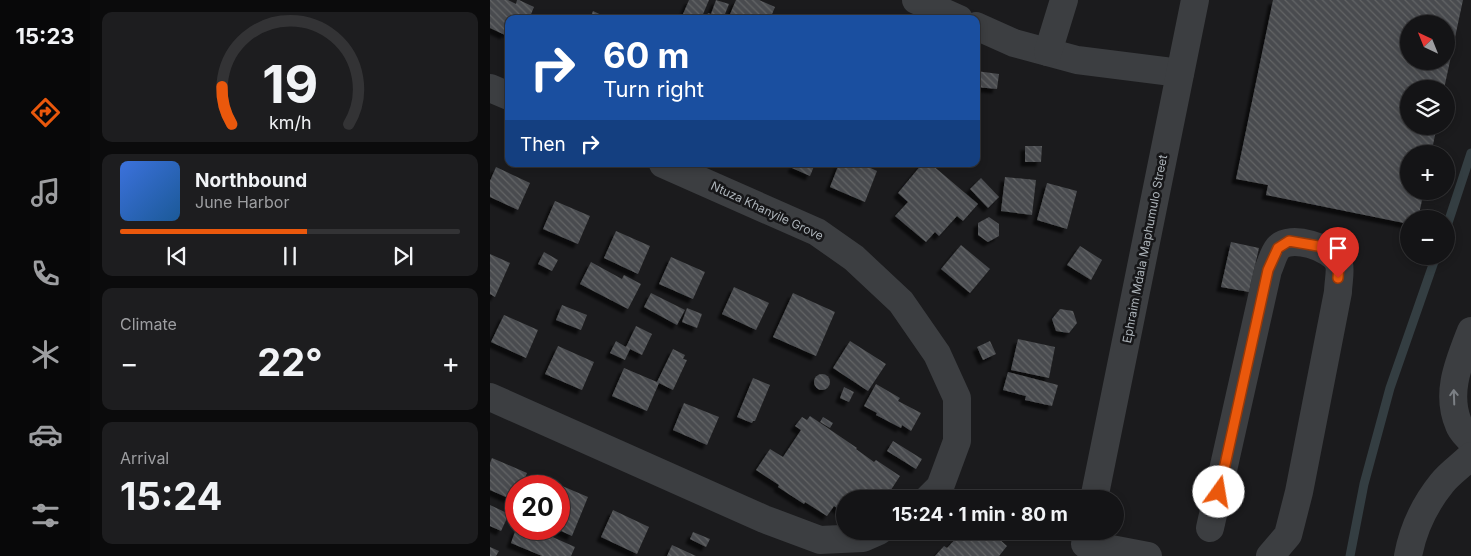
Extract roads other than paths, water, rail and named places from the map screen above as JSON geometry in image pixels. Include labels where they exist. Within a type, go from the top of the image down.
[{"type":"street","points":[[916,0],[950,15]]},
{"type":"street","points":[[1048,52],[1064,0]]},
{"type":"street","name":"Ephraim Mdala Maphumulo Street","points":[[1096,490],[1195,0]]},
{"type":"street","points":[[980,28],[1014,43],[1077,60],[1180,74]]},
{"type":"street","points":[[490,88],[505,94]]},
{"type":"street","name":"Ntuza Khanyile Grove","points":[[670,167],[817,232],[854,258],[901,302],[937,354],[957,398],[957,441],[940,487],[937,490]]},
{"type":"street","points":[[1210,528],[1268,270],[1278,248],[1289,241],[1318,246],[1332,253],[1339,265],[1338,292],[1299,492],[1288,535],[1270,556]]},
{"type":"street","points":[[1471,331],[1458,366],[1452,397],[1459,426],[1471,440]]},
{"type":"street","points":[[490,397],[764,519],[820,540],[836,539]]},
{"type":"street","points":[[1408,556],[1422,512],[1443,482],[1471,456]]},
{"type":"street","points":[[1085,544],[1148,556]]},
{"type":"waterway","points":[[1452,210],[1471,153]]},
{"type":"waterway","points":[[1350,556],[1364,484],[1390,388],[1433,265]]}]
